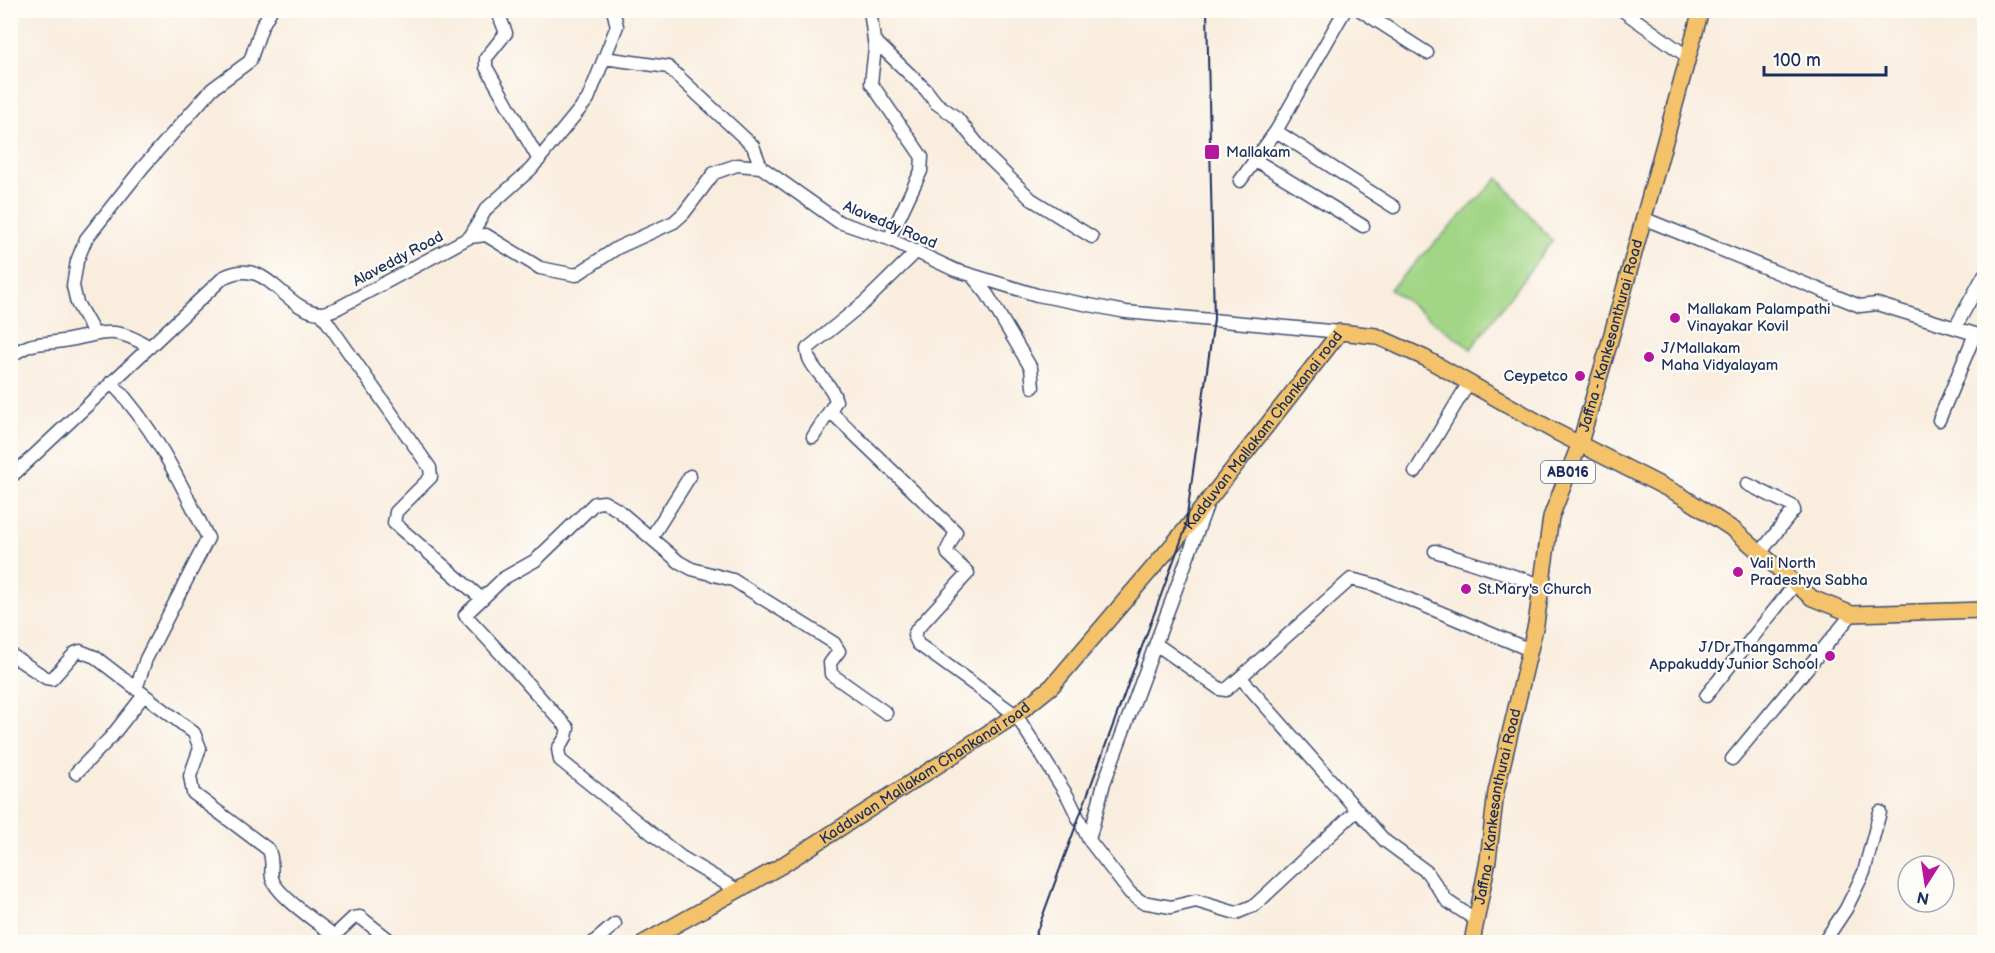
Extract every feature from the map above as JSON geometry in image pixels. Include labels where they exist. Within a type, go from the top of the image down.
[{"type":"main road","name":"Jaffna - Kankesanthurai Road","points":[[1475,942],[1476,920],[1488,860],[1496,792],[1530,650],[1551,517],[1580,443],[1645,219],[1701,10]]},
{"type":"main road","name":"Kadduvan Mallakam Chankanai road","points":[[645,942],[780,866],[1017,715],[1052,686],[1211,497],[1340,332],[1376,336],[1425,358],[1468,384],[1682,496],[1734,530],[1812,598],[1852,614],[1984,609]]},
{"type":"street","points":[[94,333],[77,303],[73,286],[78,261],[86,239],[143,167],[212,89],[250,62],[262,26],[271,10]]},
{"type":"street","points":[[497,10],[506,33],[486,58],[486,67],[539,160]]},
{"type":"street","points":[[470,237],[486,209],[539,160],[588,99],[617,26],[613,10]]},
{"type":"street","points":[[870,10],[874,40],[871,83],[922,157],[921,171],[889,239]]},
{"type":"street","points":[[1240,181],[1276,131],[1345,10]]},
{"type":"street","points":[[1360,10],[1427,52]]},
{"type":"street","points":[[1622,10],[1688,57]]},
{"type":"street","points":[[874,40],[926,90],[936,103],[957,118],[987,156],[1031,199],[1092,237]]},
{"type":"street","points":[[470,237],[486,235],[540,268],[576,275],[616,248],[674,222],[684,213],[714,173],[737,165],[761,167],[753,146],[668,67],[604,58]]},
{"type":"street","points":[[1276,131],[1394,207]]},
{"type":"street","points":[[1255,160],[1363,226]]},
{"type":"street","name":"Alaveddy Road","points":[[761,167],[839,222],[889,239],[971,275],[1037,294],[1126,312],[1340,332]]},
{"type":"street","points":[[1645,219],[1860,306],[1877,304],[1980,337],[1940,420]]},
{"type":"street","name":"Alaveddy Road","points":[[321,313],[338,308],[470,237]]},
{"type":"street","points":[[813,437],[836,401],[835,394],[810,363],[807,349],[866,301],[917,251]]},
{"type":"street","points":[[10,478],[225,277],[237,271],[249,270],[266,279],[307,309],[321,313],[430,468],[431,477],[396,512],[394,523],[482,599]]},
{"type":"street","points":[[971,275],[987,294],[1031,368],[1033,387]]},
{"type":"street","points":[[1955,328],[1984,275]]},
{"type":"street","points":[[10,357],[21,349],[39,342],[63,342],[94,333],[112,332],[137,339],[150,347]]},
{"type":"street","points":[[76,773],[111,737],[140,692],[146,659],[208,538],[161,445],[134,406],[111,382]]},
{"type":"street","points":[[1415,472],[1468,384]]},
{"type":"street","points":[[831,412],[956,532],[947,550],[968,573],[917,629],[914,635],[918,644],[1017,715],[1068,798],[1089,840],[1130,893],[1142,902],[1171,907],[1196,901],[1236,914],[1255,905],[1358,810]]},
{"type":"street","points":[[651,538],[690,476]]},
{"type":"street","points":[[1747,484],[1792,506],[1794,510],[1760,553]]},
{"type":"street","points":[[1089,840],[1104,783],[1211,497]]},
{"type":"street","points":[[737,890],[681,857],[560,760],[558,749],[567,737],[568,728],[533,691],[525,677],[465,615],[504,578],[536,560],[595,503],[604,502],[618,510],[679,561],[692,569],[733,580],[834,643],[838,651],[830,663],[831,674],[886,713]]},
{"type":"street","points":[[1435,551],[1542,585]]},
{"type":"street","points":[[1156,644],[1220,689],[1226,690],[1351,579],[1375,585],[1530,650]]},
{"type":"street","points":[[1706,696],[1796,584]]},
{"type":"street","points":[[1732,759],[1852,614]]},
{"type":"street","points":[[10,654],[46,678],[52,679],[80,651],[95,657],[194,733],[200,748],[189,776],[193,793],[269,850],[274,863],[272,878],[279,890],[332,934],[336,934],[353,918],[360,917],[392,942]]},
{"type":"street","points":[[1241,678],[1385,841],[1427,872],[1447,901],[1476,920]]},
{"type":"street","points":[[1824,942],[1846,909],[1864,872],[1880,812]]},
{"type":"street","points":[[594,942],[615,924]]},
{"type":"green space","points":[[1498,178],[1552,241],[1471,349],[1390,289]]},
{"type":"railway","points":[[1033,942],[1185,530],[1214,319],[1207,10]]},
{"type":"place","name":"Mallakam","points":[[1212,152]]},
{"type":"place","name":"Mallakam Palampathi Vinayakar Kovil","points":[[1675,318]]},
{"type":"place","name":"J/Mallakam Maha Vidyalayam","points":[[1649,357]]},
{"type":"place","name":"Ceypetco","points":[[1580,376]]},
{"type":"place","name":"Vali North Pradeshya Sabha","points":[[1738,572]]},
{"type":"place","name":"St.Mary's Church","points":[[1466,589]]},
{"type":"place","name":"J/Dr Thangamma Appakuddy Junior School","points":[[1830,656]]}]
